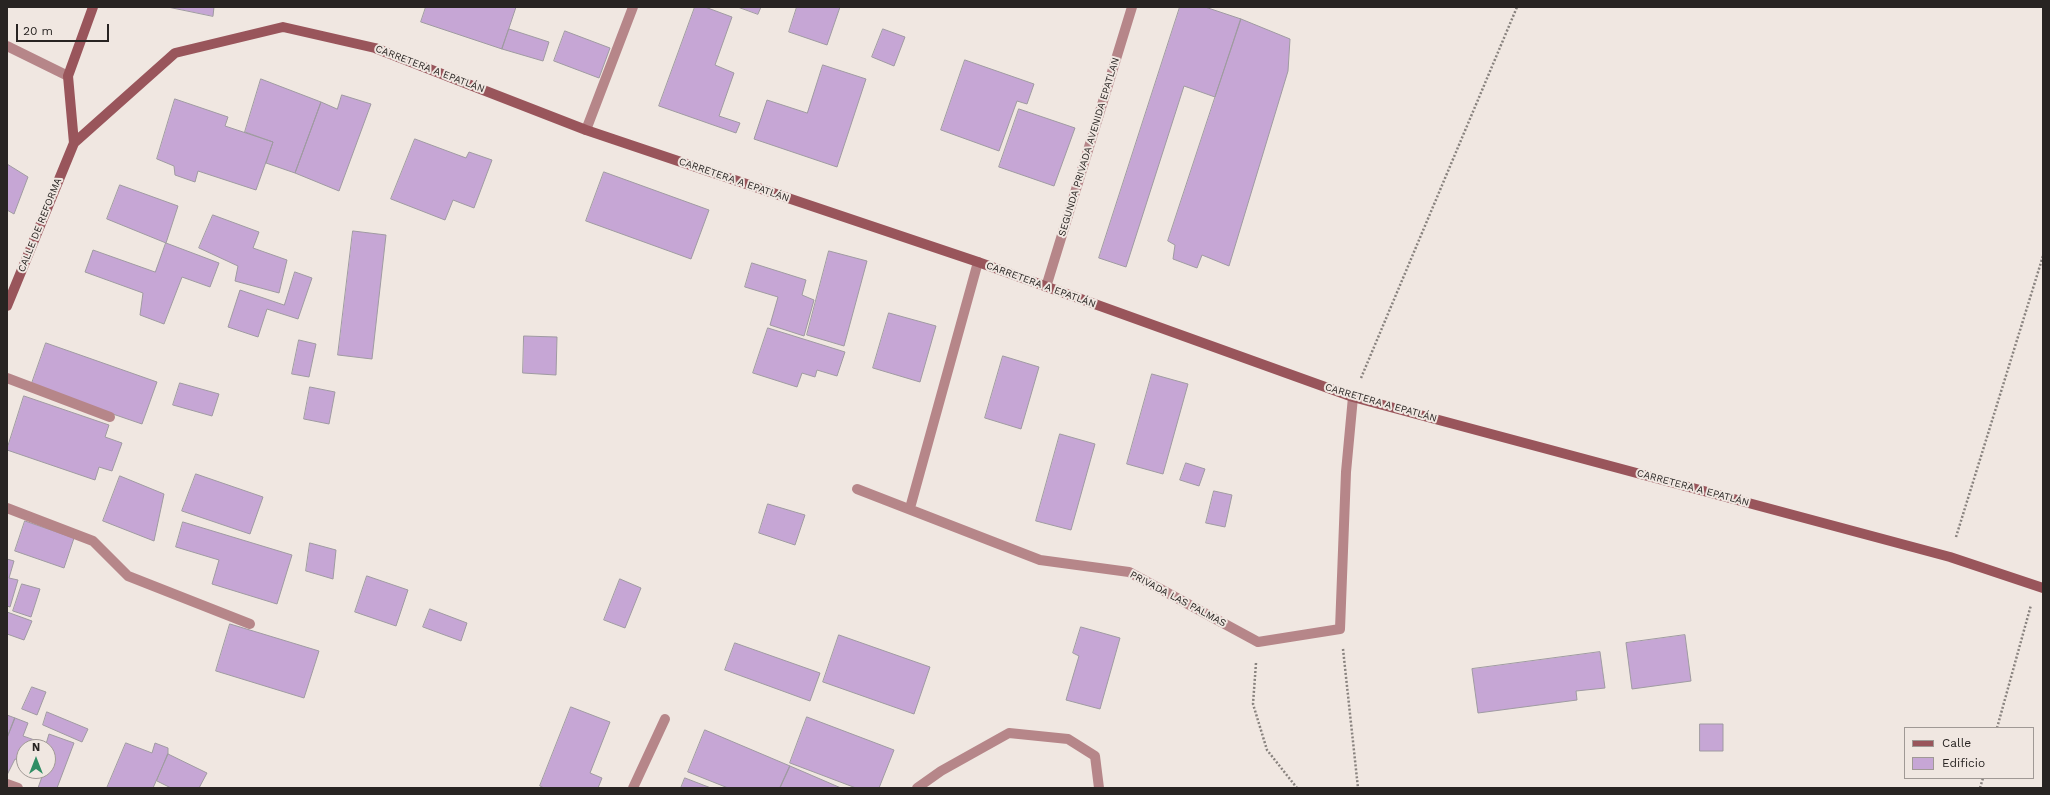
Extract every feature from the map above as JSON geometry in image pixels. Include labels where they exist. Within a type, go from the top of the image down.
[{"type":"main road","points":[[74,143],[68,76],[93,7]]},
{"type":"main road","name":"CARRETERA A EPATLÁN","points":[[74,143],[175,53],[283,27],[375,48],[586,130],[978,262],[1353,397],[1950,557],[2040,587]]},
{"type":"main road","name":"CALLE DE REFORMA","points":[[7,306],[74,143]]},
{"type":"street","points":[[586,130],[633,7]]},
{"type":"street","name":"SEGUNDA PRIVADA AVENIDA EPATLAN","points":[[1046,287],[1132,7]]},
{"type":"street","points":[[7,46],[68,76]]},
{"type":"street","points":[[910,508],[978,262]]},
{"type":"street","points":[[7,378],[110,417]]},
{"type":"street","points":[[1258,642],[1340,629],[1346,472],[1353,397]]},
{"type":"street","name":"PRIVADA LAS PALMAS","points":[[857,489],[910,508],[1040,560],[1130,572],[1258,642]]},
{"type":"street","points":[[7,508],[93,541],[128,576],[250,624]]},
{"type":"street","points":[[633,788],[665,719]]},
{"type":"street","points":[[917,788],[941,772],[1009,734],[1068,739],[1095,756],[1099,788]]},
{"type":"street","points":[[7,784],[18,788]]},
{"type":"path","points":[[1353,397],[1517,7]]},
{"type":"path","points":[[1950,557],[2043,256]]},
{"type":"path","points":[[1997,727],[2040,587]]},
{"type":"path","points":[[1340,629],[1358,788]]},
{"type":"path","points":[[1258,642],[1253,704],[1267,750],[1297,788]]},
{"type":"building","points":[[168,7],[214,7],[213,16]]},
{"type":"building","points":[[426,7],[516,7],[502,49],[421,22]]},
{"type":"building","points":[[695,7],[705,7],[732,17],[715,65],[734,73],[719,116],[740,123],[736,133],[659,106]]},
{"type":"building","points":[[738,7],[761,7],[758,14]]},
{"type":"building","points":[[797,7],[840,7],[827,45],[789,32]]},
{"type":"building","points":[[1180,7],[1205,7],[1241,19],[1215,97],[1184,86],[1126,267],[1099,258]]},
{"type":"building","points":[[1241,19],[1290,39],[1288,71],[1229,266],[1202,255],[1197,268],[1173,259],[1175,245],[1168,241]]},
{"type":"building","points":[[509,29],[549,42],[543,61],[502,49]]},
{"type":"building","points":[[883,29],[905,37],[894,66],[872,57]]},
{"type":"building","points":[[565,31],[610,48],[599,78],[554,61]]},
{"type":"building","points":[[965,60],[1034,84],[1027,104],[1017,101],[999,151],[941,130]]},
{"type":"building","points":[[823,65],[866,79],[837,167],[754,139],[767,100],[807,113]]},
{"type":"building","points":[[261,79],[321,102],[295,173],[266,163],[273,142],[245,132]]},
{"type":"building","points":[[342,95],[371,104],[339,191],[295,173],[321,102],[337,109]]},
{"type":"building","points":[[175,99],[228,117],[225,126],[273,142],[256,190],[198,171],[195,182],[175,175],[174,166],[157,159]]},
{"type":"building","points":[[1019,109],[1075,128],[1054,186],[999,167]]},
{"type":"building","points":[[415,139],[466,158],[469,152],[492,160],[474,208],[453,200],[445,220],[391,199]]},
{"type":"building","points":[[7,164],[28,177],[14,214],[7,210]]},
{"type":"building","points":[[604,172],[709,210],[691,259],[586,221]]},
{"type":"building","points":[[120,185],[178,206],[166,243],[107,219]]},
{"type":"building","points":[[213,215],[259,232],[253,248],[287,260],[279,293],[235,281],[238,266],[199,248]]},
{"type":"building","points":[[353,231],[386,235],[372,359],[338,355]]},
{"type":"building","points":[[166,243],[219,263],[210,287],[182,277],[164,324],[140,315],[143,293],[85,272],[93,250],[155,272]]},
{"type":"building","points":[[829,251],[867,261],[844,346],[807,335]]},
{"type":"building","points":[[752,263],[806,280],[802,295],[814,300],[804,336],[770,325],[778,297],[745,287]]},
{"type":"building","points":[[295,272],[312,278],[298,319],[267,309],[258,337],[228,327],[240,290],[284,305]]},
{"type":"building","points":[[889,313],[936,326],[920,382],[873,368]]},
{"type":"building","points":[[768,328],[845,352],[837,376],[817,370],[815,377],[802,373],[797,387],[753,373]]},
{"type":"building","points":[[524,336],[557,337],[556,375],[523,373]]},
{"type":"building","points":[[299,340],[316,344],[309,377],[292,374]]},
{"type":"building","points":[[46,343],[157,382],[142,424],[31,386]]},
{"type":"building","points":[[1003,356],[1039,367],[1021,429],[985,418]]},
{"type":"building","points":[[1152,374],[1188,384],[1163,474],[1127,464]]},
{"type":"building","points":[[180,383],[219,394],[212,416],[173,405]]},
{"type":"building","points":[[310,387],[335,392],[329,424],[304,419]]},
{"type":"building","points":[[24,396],[109,425],[105,437],[122,443],[112,471],[99,467],[95,480],[7,450]]},
{"type":"building","points":[[1060,434],[1095,444],[1071,530],[1036,521]]},
{"type":"building","points":[[1186,463],[1205,469],[1199,486],[1180,480]]},
{"type":"building","points":[[196,474],[263,497],[250,534],[182,511]]},
{"type":"building","points":[[120,476],[164,494],[154,541],[103,521]]},
{"type":"building","points":[[1214,491],[1232,495],[1225,527],[1206,523]]},
{"type":"building","points":[[768,504],[805,515],[795,545],[759,533]]},
{"type":"building","points":[[25,521],[74,538],[64,568],[15,551]]},
{"type":"building","points":[[183,522],[292,555],[277,604],[212,584],[219,560],[176,547]]},
{"type":"building","points":[[310,543],[336,550],[333,579],[306,571]]},
{"type":"building","points":[[7,559],[14,561],[9,578],[18,580],[10,607],[7,606]]},
{"type":"building","points":[[367,576],[408,590],[396,626],[355,612]]},
{"type":"building","points":[[620,579],[641,588],[625,628],[604,620]]},
{"type":"building","points":[[22,584],[40,589],[31,617],[13,611]]},
{"type":"building","points":[[430,609],[467,623],[461,641],[423,627]]},
{"type":"building","points":[[7,612],[32,621],[24,640],[7,634]]},
{"type":"building","points":[[230,624],[319,651],[304,698],[216,671]]},
{"type":"building","points":[[1081,627],[1120,638],[1100,709],[1066,700],[1079,656],[1073,653]]},
{"type":"building","points":[[839,635],[930,667],[914,714],[823,682]]},
{"type":"building","points":[[1685,635],[1691,681],[1632,689],[1626,643]]},
{"type":"building","points":[[735,643],[820,673],[810,701],[725,670]]},
{"type":"building","points":[[1600,652],[1605,688],[1576,691],[1577,700],[1478,713],[1472,669]]},
{"type":"building","points":[[32,687],[46,692],[37,715],[22,709]]},
{"type":"building","points":[[571,707],[610,722],[590,773],[602,778],[598,788],[544,788],[540,786]]},
{"type":"building","points":[[47,712],[88,729],[82,742],[43,725]]},
{"type":"building","points":[[7,715],[15,718],[7,738]]},
{"type":"building","points":[[807,717],[894,750],[879,788],[856,788],[790,763]]},
{"type":"building","points":[[15,718],[28,723],[23,736],[32,739],[16,739],[16,759],[7,775],[7,738]]},
{"type":"building","points":[[1700,724],[1723,724],[1723,751],[1700,751]]},
{"type":"building","points":[[705,730],[790,766],[780,788],[728,788],[688,772]]},
{"type":"building","points":[[49,734],[74,743],[57,788],[38,788],[41,779],[56,779],[56,739],[48,739]]},
{"type":"building","points":[[126,743],[152,753],[155,743],[168,748],[168,754],[153,788],[107,788]]},
{"type":"building","points":[[168,754],[207,773],[199,788],[171,788],[157,781]]},
{"type":"building","points":[[790,766],[841,788],[780,788]]},
{"type":"building","points":[[685,778],[711,788],[681,788]]}]
